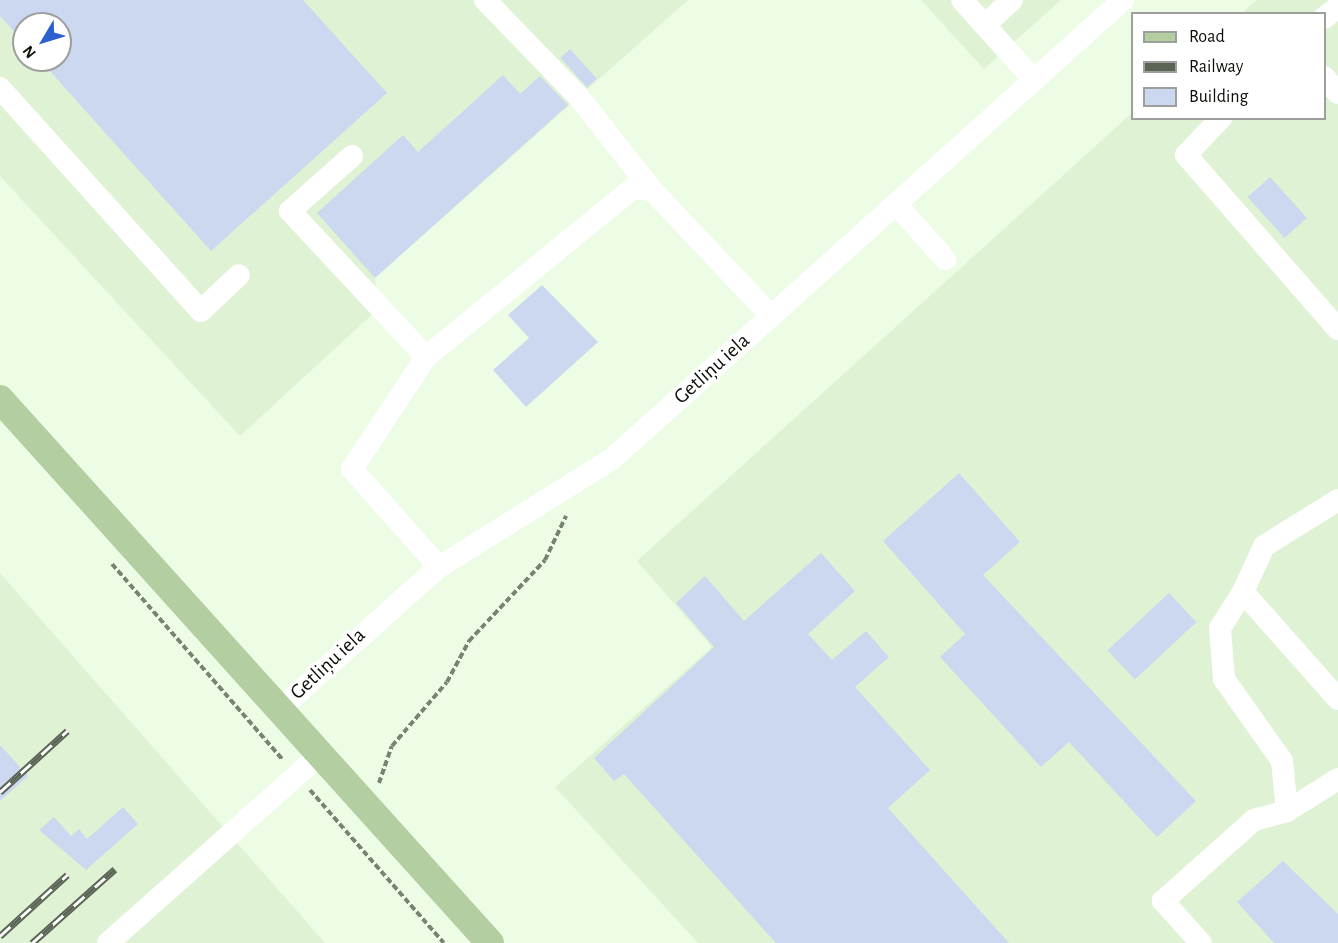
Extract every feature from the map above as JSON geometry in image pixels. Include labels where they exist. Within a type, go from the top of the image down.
[{"type":"main road","points":[[2,406],[321,754],[490,943]]},
{"type":"street","points":[[485,0],[578,96],[652,190],[771,316]]},
{"type":"street","points":[[962,0],[1034,80]]},
{"type":"street","points":[[985,26],[1012,0]]},
{"type":"street","name":"Getliņu iela","points":[[280,709],[439,567],[612,459],[1123,0]]},
{"type":"street","points":[[1326,16],[1338,7]]},
{"type":"street","points":[[1326,79],[1338,93]]},
{"type":"street","points":[[0,88],[201,311],[239,275]]},
{"type":"street","points":[[1219,120],[1186,155],[1338,329]]},
{"type":"street","points":[[352,156],[290,211],[426,357]]},
{"type":"street","points":[[439,567],[352,470],[426,357],[633,188],[652,190]]},
{"type":"street","points":[[896,204],[945,259]]},
{"type":"street","points":[[1287,811],[1282,761],[1224,680],[1220,628],[1243,592],[1264,546],[1338,500]]},
{"type":"street","points":[[1243,592],[1338,699]]},
{"type":"street","points":[[108,943],[321,754]]},
{"type":"street","points":[[1201,943],[1163,901],[1254,820],[1287,811],[1338,779]]},
{"type":"path","points":[[377,785],[392,746],[447,681],[469,641],[545,560],[571,512]]},
{"type":"path","points":[[108,560],[444,943]]},
{"type":"shaded area","points":[[0,0],[688,0],[375,278],[377,310],[240,436],[0,176]]},
{"type":"shaded area","points":[[921,0],[1061,0],[984,69]]},
{"type":"shaded area","points":[[1257,0],[1338,0],[1338,943],[698,943],[555,787],[712,647],[637,561],[1131,114],[1131,120],[1326,120],[1326,12],[1243,12]]},
{"type":"shaded area","points":[[0,573],[325,943],[0,943]]},
{"type":"building","points":[[0,0],[303,0],[387,93],[211,251],[51,72],[72,72],[72,12],[12,12],[12,29],[0,16]]},
{"type":"building","points":[[570,49],[597,79],[587,87],[560,58]]},
{"type":"building","points":[[503,75],[520,94],[540,76],[568,105],[375,278],[317,213],[403,135],[418,152]]},
{"type":"building","points":[[1270,177],[1307,218],[1285,238],[1248,197]]},
{"type":"building","points":[[542,285],[598,342],[526,407],[493,370],[529,338],[508,315]]},
{"type":"building","points":[[959,473],[1020,542],[983,575],[1196,801],[1157,837],[1069,742],[1041,767],[940,657],[965,634],[883,541]]},
{"type":"building","points":[[821,553],[855,591],[808,634],[832,660],[866,631],[889,657],[855,687],[930,770],[888,808],[1009,943],[776,943],[624,774],[614,781],[594,758],[714,647],[676,603],[705,576],[744,621]]},
{"type":"building","points":[[1169,593],[1196,622],[1135,680],[1108,650]]},
{"type":"building","points":[[0,745],[28,776],[0,801]]},
{"type":"building","points":[[123,807],[138,824],[86,870],[39,830],[54,817],[71,836],[79,829],[87,839]]},
{"type":"building","points":[[1283,861],[1338,914],[1338,943],[1274,943],[1237,902]]},
{"type":"railway","points":[[0,792],[67,731]]},
{"type":"railway","points":[[32,943],[115,869]]},
{"type":"railway","points":[[0,936],[67,875]]}]
